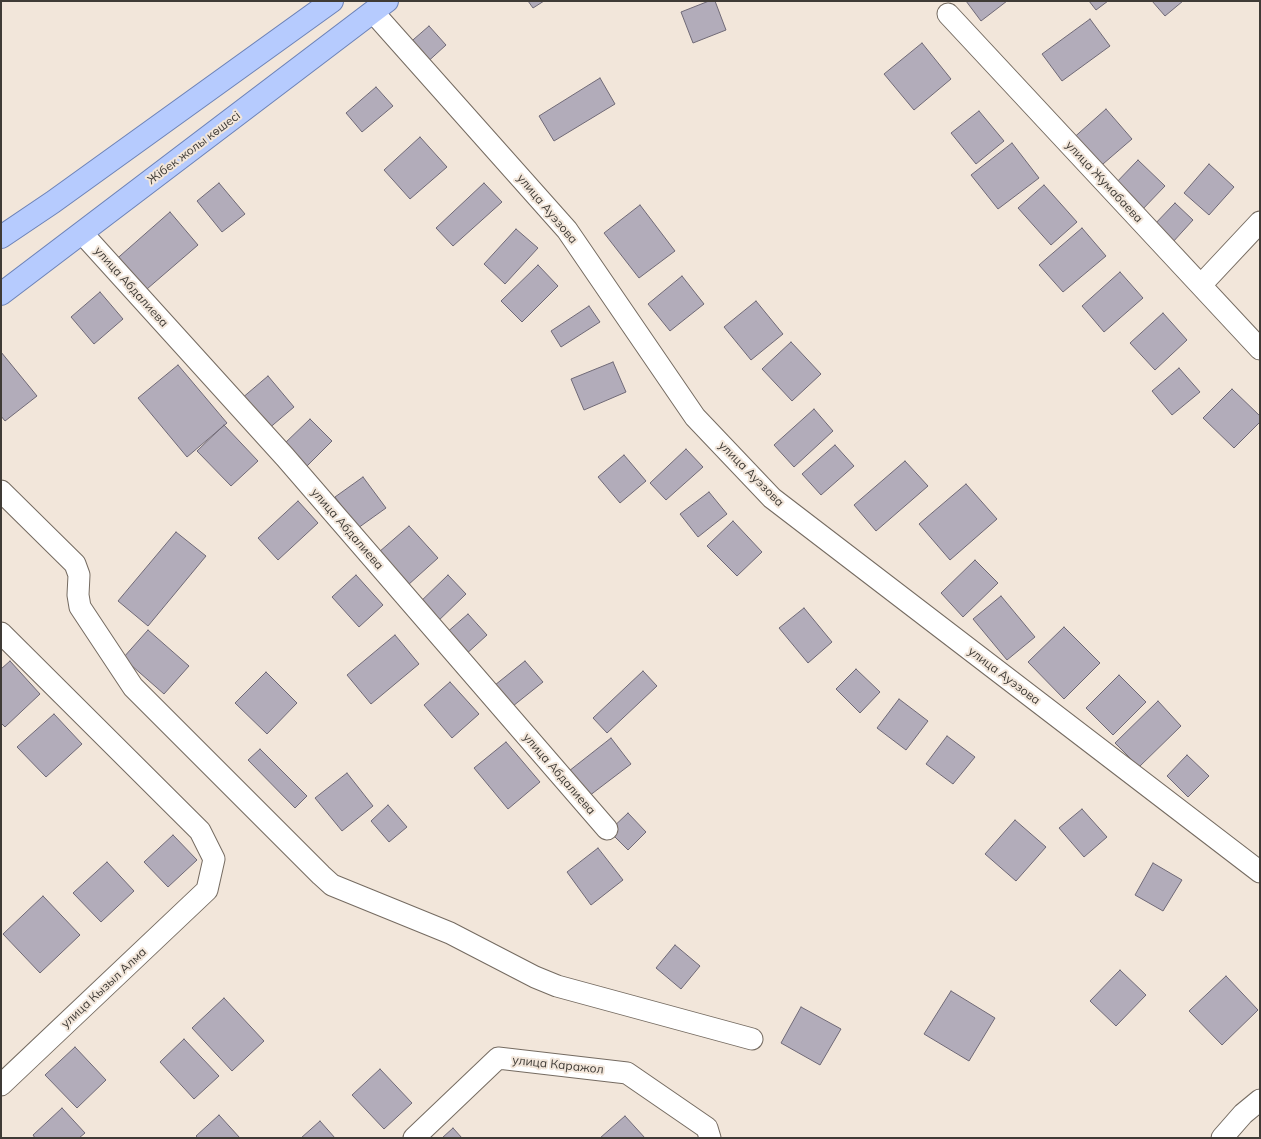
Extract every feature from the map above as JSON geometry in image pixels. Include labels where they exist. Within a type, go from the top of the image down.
[{"type":"main road","points":[[1,237],[54,202],[332,1]]},
{"type":"main road","name":"Жібек жолы көшесі","points":[[1,294],[380,7]]},
{"type":"street","name":"улица Ауэзова","points":[[380,7],[567,230],[695,418],[772,498],[1260,872]]},
{"type":"street","name":"улица Жумабаева","points":[[948,14],[1260,349]]},
{"type":"street","points":[[1201,285],[1260,222]]},
{"type":"street","name":"улица Абдалиева","points":[[82,233],[285,457],[607,829]]},
{"type":"street","points":[[1,491],[75,564],[79,575],[78,595],[80,607],[133,687],[321,875],[332,884],[450,933],[535,977],[557,986],[752,1038]]},
{"type":"street","name":"улица Кызыл Алма","points":[[1,633],[200,831],[214,859],[207,890],[1,1085]]},
{"type":"street","name":"улица Каражол","points":[[414,1138],[498,1058],[628,1073],[707,1128],[710,1138]]},
{"type":"street","points":[[1222,1138],[1243,1114],[1260,1100]]},
{"type":"building","points":[[528,1],[544,1],[533,8]]},
{"type":"building","points":[[709,1],[715,1],[726,30],[693,43],[681,12]]},
{"type":"building","points":[[966,1],[1007,1],[981,21]]},
{"type":"building","points":[[1089,1],[1108,1],[1096,10]]},
{"type":"building","points":[[1152,1],[1183,1],[1165,16]]},
{"type":"building","points":[[1090,19],[1110,46],[1062,81],[1042,54]]},
{"type":"building","points":[[429,26],[446,45],[423,66],[406,46]]},
{"type":"building","points":[[922,43],[951,79],[914,110],[884,74]]},
{"type":"building","points":[[600,78],[615,104],[554,141],[539,116]]},
{"type":"building","points":[[376,87],[393,106],[362,132],[346,113]]},
{"type":"building","points":[[1106,109],[1132,139],[1096,170],[1070,141]]},
{"type":"building","points":[[979,111],[1004,141],[976,164],[951,133]]},
{"type":"building","points":[[420,137],[447,167],[410,199],[384,170]]},
{"type":"building","points":[[1012,143],[1039,178],[998,209],[971,175]]},
{"type":"building","points":[[1138,160],[1165,186],[1140,212],[1113,186]]},
{"type":"building","points":[[1209,164],[1234,187],[1209,215],[1184,193]]},
{"type":"building","points":[[219,183],[245,214],[222,232],[197,201]]},
{"type":"building","points":[[484,183],[502,202],[453,246],[436,228]]},
{"type":"building","points":[[1044,185],[1077,222],[1051,245],[1018,208]]},
{"type":"building","points":[[1175,203],[1193,220],[1172,243],[1153,226]]},
{"type":"building","points":[[640,205],[675,251],[639,278],[604,233]]},
{"type":"building","points":[[170,212],[198,245],[140,295],[112,263]]},
{"type":"building","points":[[1082,228],[1106,256],[1063,292],[1039,265]]},
{"type":"building","points":[[516,229],[538,248],[505,284],[484,264]]},
{"type":"building","points":[[538,265],[558,286],[522,322],[501,301]]},
{"type":"building","points":[[1120,272],[1143,298],[1104,332],[1082,306]]},
{"type":"building","points":[[682,276],[704,304],[670,331],[648,304]]},
{"type":"building","points":[[100,292],[123,319],[94,344],[71,317]]},
{"type":"building","points":[[756,301],[783,334],[751,360],[724,327]]},
{"type":"building","points":[[589,306],[600,322],[561,347],[551,331]]},
{"type":"building","points":[[1163,313],[1187,340],[1155,370],[1130,343]]},
{"type":"building","points":[[791,342],[821,374],[792,401],[762,369]]},
{"type":"building","points":[[1,352],[37,396],[5,421],[1,416]]},
{"type":"building","points":[[613,362],[626,392],[584,410],[571,379]]},
{"type":"building","points":[[178,365],[227,423],[187,457],[138,398]]},
{"type":"building","points":[[1179,368],[1200,392],[1172,415],[1152,391]]},
{"type":"building","points":[[268,376],[294,407],[267,430],[241,399]]},
{"type":"building","points":[[1232,389],[1260,416],[1260,422],[1234,448],[1203,418]]},
{"type":"building","points":[[814,409],[833,431],[794,467],[774,445]]},
{"type":"building","points":[[310,419],[332,441],[305,468],[283,445]]},
{"type":"building","points":[[224,425],[258,461],[231,486],[197,451]]},
{"type":"building","points":[[835,445],[854,466],[821,495],[802,474]]},
{"type":"building","points":[[686,449],[703,467],[666,500],[650,483]]},
{"type":"building","points":[[624,455],[646,481],[620,503],[598,477]]},
{"type":"building","points":[[905,461],[928,486],[876,531],[854,505]]},
{"type":"building","points":[[363,477],[386,508],[358,528],[335,497]]},
{"type":"building","points":[[966,484],[997,519],[950,560],[919,524]]},
{"type":"building","points":[[709,492],[727,514],[698,537],[680,514]]},
{"type":"building","points":[[298,501],[318,523],[278,560],[258,538]]},
{"type":"building","points":[[733,521],[762,552],[737,576],[707,546]]},
{"type":"building","points":[[409,526],[438,558],[408,585],[379,552]]},
{"type":"building","points":[[176,532],[206,556],[148,626],[118,601]]},
{"type":"building","points":[[975,560],[998,583],[963,617],[941,593]]},
{"type":"building","points":[[356,575],[383,605],[359,627],[332,597]]},
{"type":"building","points":[[448,575],[466,594],[434,625],[416,606]]},
{"type":"building","points":[[1001,596],[1035,637],[1007,660],[973,619]]},
{"type":"building","points":[[804,608],[832,642],[808,663],[779,628]]},
{"type":"building","points":[[468,614],[487,635],[464,656],[445,634]]},
{"type":"building","points":[[1064,627],[1100,663],[1064,699],[1028,662]]},
{"type":"building","points":[[148,630],[189,666],[164,694],[123,658]]},
{"type":"building","points":[[395,635],[419,664],[371,704],[347,675]]},
{"type":"building","points":[[10,661],[40,694],[5,727],[1,723],[1,669]]},
{"type":"building","points":[[525,661],[543,682],[513,706],[495,685]]},
{"type":"building","points":[[856,669],[880,692],[860,713],[836,689]]},
{"type":"building","points":[[643,671],[657,686],[607,733],[593,718]]},
{"type":"building","points":[[266,672],[297,703],[267,734],[235,703]]},
{"type":"building","points":[[1119,675],[1146,702],[1113,735],[1086,708]]},
{"type":"building","points":[[450,682],[479,714],[452,738],[424,705]]},
{"type":"building","points":[[899,699],[928,721],[906,750],[877,728]]},
{"type":"building","points":[[1158,701],[1181,726],[1139,767],[1115,743]]},
{"type":"building","points":[[54,714],[82,744],[46,777],[17,747]]},
{"type":"building","points":[[947,736],[975,757],[953,784],[926,764]]},
{"type":"building","points":[[611,738],[631,764],[589,796],[569,771]]},
{"type":"building","points":[[506,742],[540,782],[508,809],[474,768]]},
{"type":"building","points":[[260,749],[307,796],[295,808],[248,760]]},
{"type":"building","points":[[1187,755],[1209,776],[1188,797],[1167,776]]},
{"type":"building","points":[[347,773],[373,806],[342,831],[315,798]]},
{"type":"building","points":[[388,805],[407,827],[389,842],[371,821]]},
{"type":"building","points":[[1082,809],[1107,837],[1084,857],[1059,828]]},
{"type":"building","points":[[628,813],[646,832],[628,850],[609,831]]},
{"type":"building","points":[[1015,820],[1046,847],[1016,881],[985,854]]},
{"type":"building","points":[[173,835],[197,860],[168,887],[144,862]]},
{"type":"building","points":[[598,848],[623,880],[591,905],[567,872]]},
{"type":"building","points":[[107,862],[134,891],[101,922],[73,893]]},
{"type":"building","points":[[1153,863],[1182,880],[1163,911],[1135,895]]},
{"type":"building","points":[[43,896],[80,935],[40,973],[3,934]]},
{"type":"building","points":[[675,945],[700,966],[681,989],[656,968]]},
{"type":"building","points":[[1120,970],[1146,995],[1116,1026],[1090,1001]]},
{"type":"building","points":[[1226,976],[1258,1010],[1222,1045],[1189,1011]]},
{"type":"building","points":[[951,991],[995,1018],[969,1061],[924,1034]]},
{"type":"building","points":[[224,998],[264,1041],[232,1071],[192,1028]]},
{"type":"building","points":[[801,1007],[841,1029],[820,1065],[781,1043]]},
{"type":"building","points":[[184,1039],[219,1076],[194,1099],[160,1062]]},
{"type":"building","points":[[75,1047],[106,1080],[77,1108],[45,1075]]},
{"type":"building","points":[[380,1069],[412,1103],[384,1129],[352,1095]]},
{"type":"building","points":[[62,1108],[85,1133],[79,1138],[35,1138],[33,1135]]},
{"type":"building","points":[[219,1115],[240,1138],[198,1138],[196,1136]]},
{"type":"building","points":[[625,1116],[645,1138],[600,1138]]},
{"type":"building","points":[[320,1121],[335,1138],[301,1138]]},
{"type":"building","points":[[453,1128],[462,1138],[442,1138]]}]
